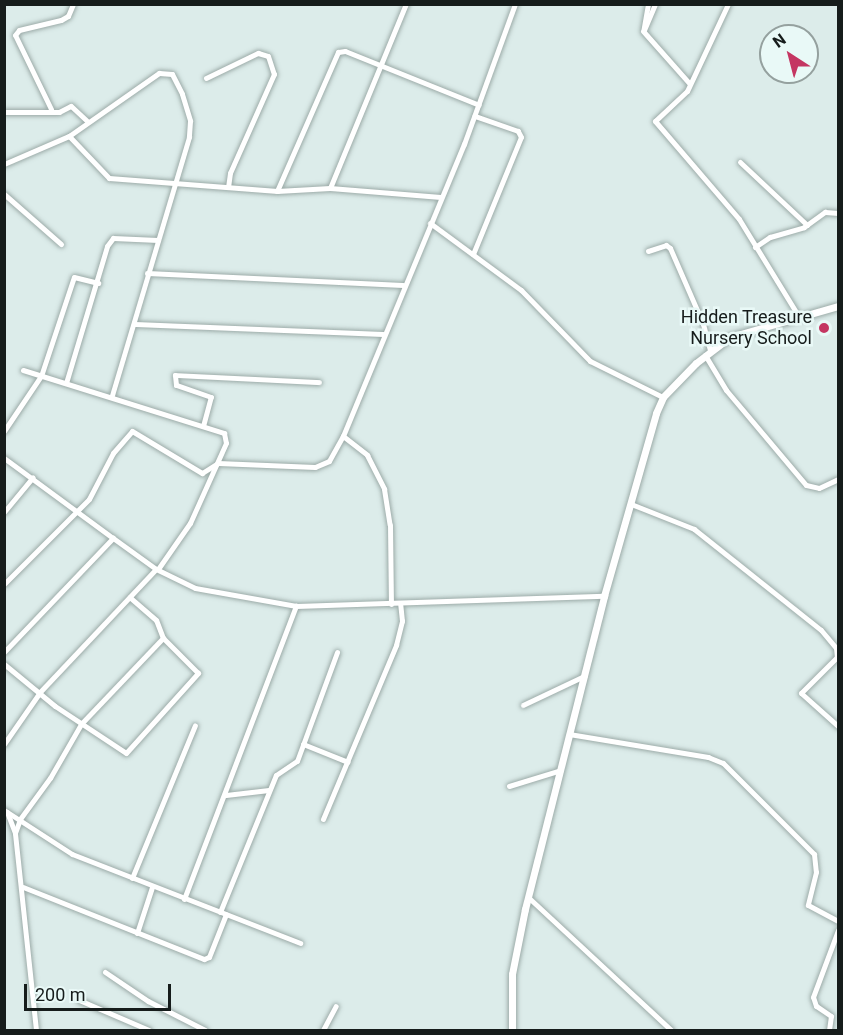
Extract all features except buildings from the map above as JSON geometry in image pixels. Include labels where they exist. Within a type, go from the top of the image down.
[{"type":"street","points":[[51,109],[15,35],[19,30],[61,20],[68,16],[73,4]]},
{"type":"street","points":[[330,188],[406,4]]},
{"type":"street","points":[[4,584],[89,499],[113,453],[132,431],[202,473],[218,463],[323,465],[343,436],[403,285],[475,116],[515,4]]},
{"type":"street","points":[[643,31],[648,4]]},
{"type":"street","points":[[643,31],[655,4]]},
{"type":"street","points":[[728,4],[689,82],[687,91],[655,121],[724,200],[799,317]]},
{"type":"street","points":[[643,31],[689,82]]},
{"type":"street","points":[[277,191],[336,54],[345,51],[479,105]]},
{"type":"street","points":[[206,78],[258,53],[268,56],[274,74],[238,154],[228,187]]},
{"type":"street","points":[[4,164],[69,136],[87,121],[159,74],[172,74],[190,121],[189,137],[172,185],[135,324],[112,396]]},
{"type":"street","points":[[4,112],[51,109],[59,112],[70,106],[87,121]]},
{"type":"street","points":[[473,254],[521,136],[518,131],[475,116]]},
{"type":"street","points":[[69,136],[109,178],[172,185],[277,191],[330,188],[441,197]]},
{"type":"street","points":[[740,162],[807,225]]},
{"type":"street","points":[[4,194],[62,244]]},
{"type":"street","points":[[755,247],[765,239],[807,225],[825,212],[838,213]]},
{"type":"street","points":[[430,223],[521,290],[590,361],[663,397]]},
{"type":"street","points":[[66,383],[112,238],[158,240]]},
{"type":"street","points":[[648,251],[664,245],[670,248],[703,324],[708,353],[726,390],[806,485],[819,488],[838,479]]},
{"type":"street","points":[[147,273],[403,285]]},
{"type":"street","points":[[4,431],[41,376],[74,277],[98,283]]},
{"type":"street","points":[[512,1030],[512,975],[528,898],[604,596],[647,440],[663,397],[708,353],[746,329],[838,306]]},
{"type":"street","points":[[135,324],[383,334]]},
{"type":"street","points":[[4,744],[40,692],[157,569],[190,523],[226,443],[224,434],[203,426],[23,370]]},
{"type":"street","points":[[203,426],[210,396],[176,385],[175,375],[319,382]]},
{"type":"street","points":[[343,436],[367,455],[384,489],[390,525],[391,604]]},
{"type":"street","points":[[4,458],[78,509],[113,538],[157,569],[195,588],[296,606],[604,596]]},
{"type":"street","points":[[4,513],[33,477]]},
{"type":"street","points":[[631,504],[688,526],[821,630],[836,648],[837,657],[801,693],[838,726]]},
{"type":"street","points":[[4,652],[113,538]]},
{"type":"street","points":[[4,664],[81,724],[123,753],[130,749],[198,673],[163,638],[156,620],[130,597]]},
{"type":"street","points":[[324,819],[396,645],[402,621],[400,603]]},
{"type":"street","points":[[184,899],[226,795],[296,606]]},
{"type":"street","points":[[15,833],[20,819],[50,778],[81,724],[163,638]]},
{"type":"street","points":[[23,887],[206,959],[269,790],[278,772],[297,761],[337,652]]},
{"type":"street","points":[[832,663],[838,669]]},
{"type":"street","points":[[522,705],[584,676]]},
{"type":"street","points":[[132,878],[195,725]]},
{"type":"street","points":[[569,734],[686,753],[723,763],[814,854],[816,872],[808,905],[838,921]]},
{"type":"street","points":[[303,744],[348,762]]},
{"type":"street","points":[[509,786],[561,770]]},
{"type":"street","points":[[226,795],[269,790]]},
{"type":"street","points":[[6,811],[72,854],[300,943]]},
{"type":"street","points":[[6,811],[15,833],[23,887],[36,1030]]},
{"type":"street","points":[[137,933],[152,887]]},
{"type":"street","points":[[528,898],[671,1030]]},
{"type":"street","points":[[829,1030],[831,1016],[816,1006],[813,997],[838,930]]},
{"type":"street","points":[[105,972],[148,1001],[205,1030]]},
{"type":"street","points":[[79,1000],[149,1030]]},
{"type":"street","points":[[323,1030],[336,1006]]},
{"type":"place","name":"Hidden Treasure Nursery School","points":[[824,328]]}]
